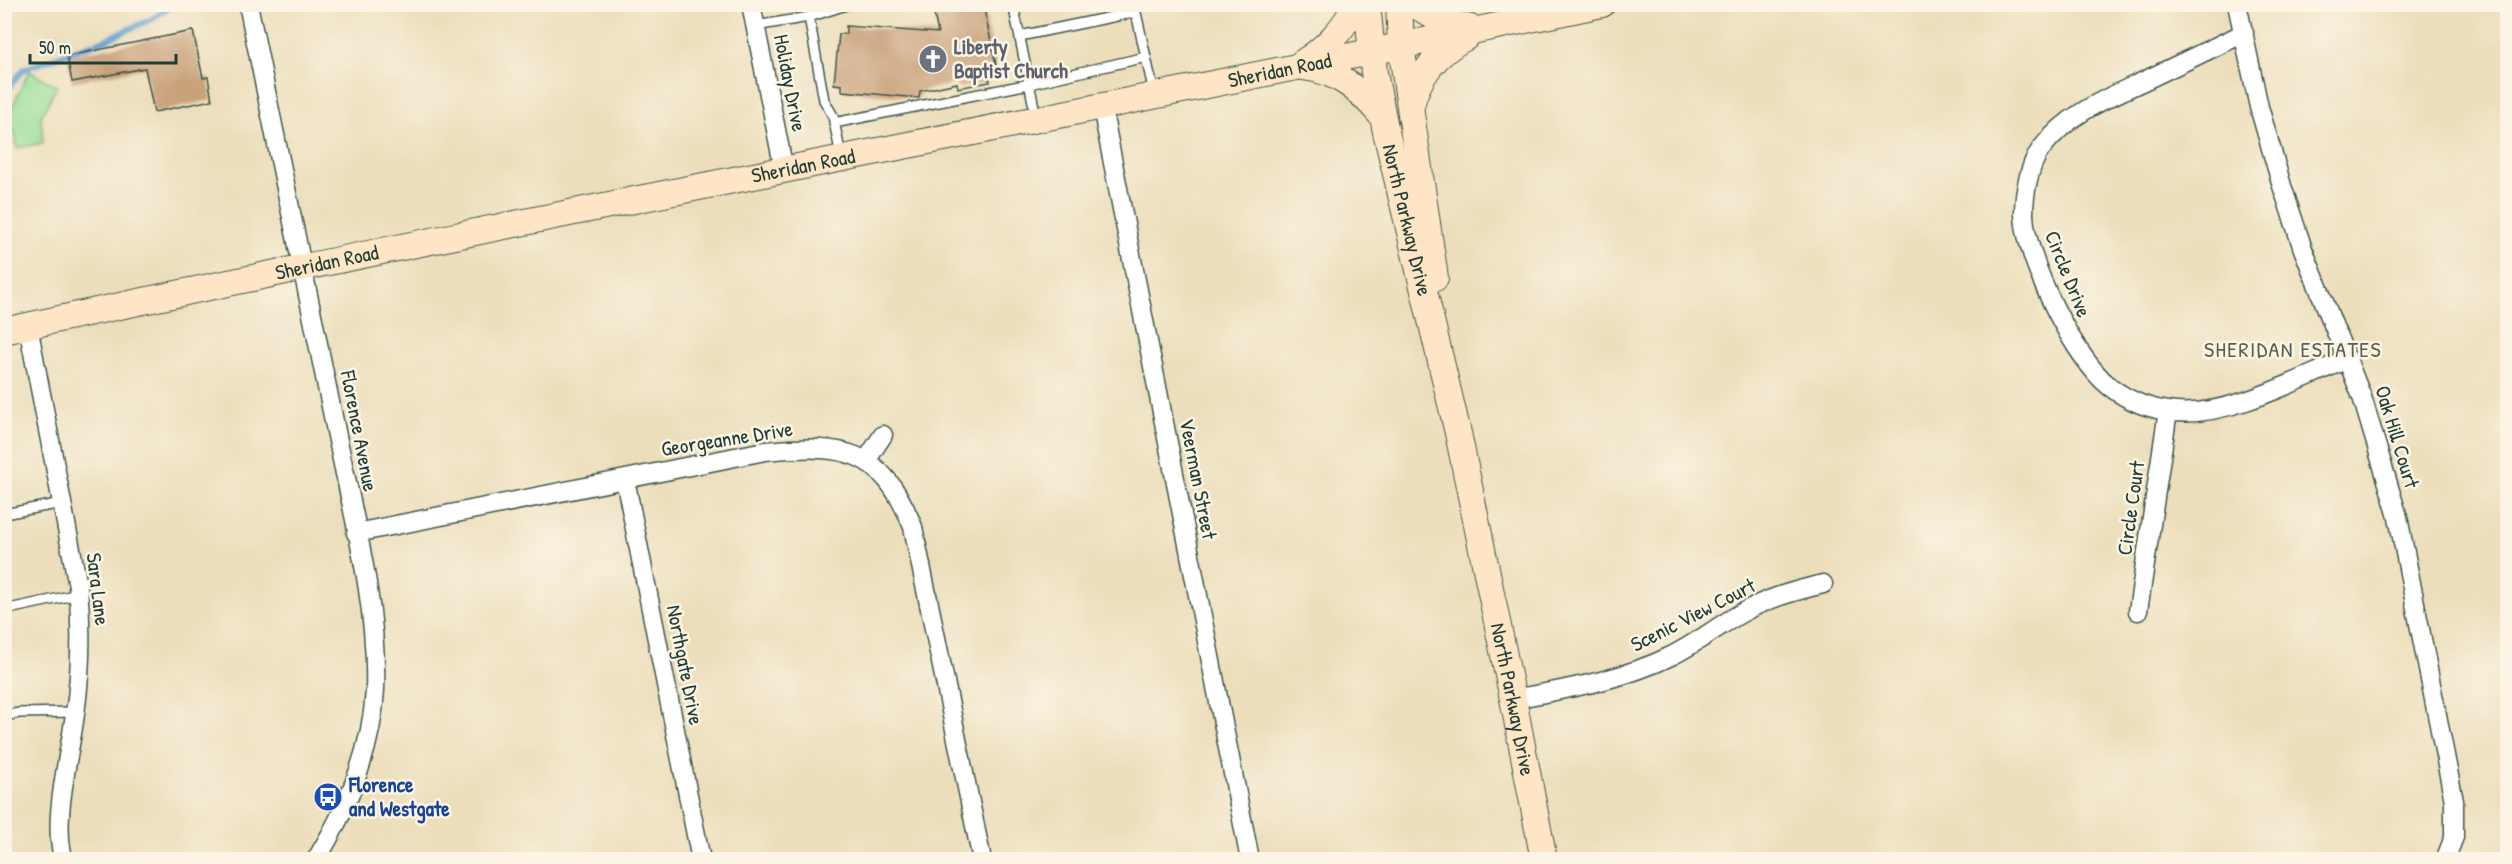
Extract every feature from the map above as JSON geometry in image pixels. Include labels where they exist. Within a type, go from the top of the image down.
[{"type":"main road","points":[[1298,66],[1316,55],[1333,37],[1345,23],[1356,4]]},
{"type":"main road","name":"North Parkway Drive","points":[[1367,4],[1383,118],[1458,434],[1544,860]]},
{"type":"main road","name":"North Parkway Drive","points":[[1399,4],[1401,45],[1458,434]]},
{"type":"main road","points":[[1414,4],[1439,20],[1480,30]]},
{"type":"main road","name":"Sheridan Road","points":[[16,328],[302,266],[1102,107],[1602,4]]},
{"type":"main road","points":[[1411,111],[1415,89],[1434,60],[1455,43],[1480,30]]},
{"type":"main road","points":[[1298,66],[1315,68],[1354,86],[1383,118]]},
{"type":"street","name":"Florence Avenue","points":[[248,4],[356,533],[374,644],[375,691],[362,760],[347,801],[316,860]]},
{"type":"street","name":"Holiday Drive","points":[[751,4],[784,170]]},
{"type":"street","name":"Oak Hill Court","points":[[2236,4],[2244,33],[2246,57],[2282,186],[2303,249],[2348,359],[2382,459],[2404,541],[2454,801],[2454,837],[2445,860]]},
{"type":"street","name":"Circle Drive","points":[[2244,33],[2078,113],[2058,130],[2040,151],[2027,187],[2024,216],[2028,238],[2065,329],[2076,348],[2092,370],[2109,386],[2144,405],[2168,411],[2208,411],[2236,404],[2348,359]]},
{"type":"street","name":"Veerman Street","points":[[1102,107],[1250,860]]},
{"type":"street","name":"Sara Lane","points":[[16,328],[62,503],[79,594],[82,649],[76,712],[60,817],[60,843],[64,860]]},
{"type":"street","name":"Circle Court","points":[[2138,611],[2168,411]]},
{"type":"street","points":[[866,460],[883,435]]},
{"type":"street","name":"Georgeanne Drive","points":[[356,533],[765,451],[801,448],[846,452],[866,460],[891,483],[913,527],[982,860]]},
{"type":"street","name":"Northgate Drive","points":[[625,479],[701,860]]},
{"type":"street","name":"Scenic View Court","points":[[1513,699],[1595,683],[1638,670],[1679,652],[1753,606],[1788,593],[1823,584]]},
{"type":"lane","points":[[755,26],[809,17],[849,4]]},
{"type":"lane","points":[[1013,4],[1036,120]]},
{"type":"lane","points":[[1020,36],[1135,8],[1155,96]]},
{"type":"lane","points":[[809,17],[824,100],[834,123],[841,158]]},
{"type":"lane","points":[[834,123],[1029,84],[1146,57]]},
{"type":"lane","points":[[4,514],[62,503]]},
{"type":"lane","points":[[4,609],[79,594]]},
{"type":"lane","points":[[4,716],[19,713],[76,712]]},
{"type":"green space","points":[[29,71],[57,86],[41,117],[43,143],[17,148],[14,130],[5,129],[5,122]]},
{"type":"building","points":[[932,4],[983,4],[996,65],[986,67],[990,82],[958,88],[957,83],[920,91],[919,98],[842,91],[842,85],[834,84],[839,34],[846,34],[846,26],[938,33]]},
{"type":"building","points":[[193,31],[203,78],[208,77],[212,100],[154,112],[145,68],[72,82],[67,56]]},
{"type":"waterway","points":[[4,93],[24,69],[105,40],[154,18],[173,4]]},
{"type":"place","name":"Liberty Baptist Church","points":[[933,59]]},
{"type":"place","name":"Florence and Westgate","points":[[328,797]]},
{"type":"district","name":"SHERIDAN ESTATES","points":[[2293,349]]}]
